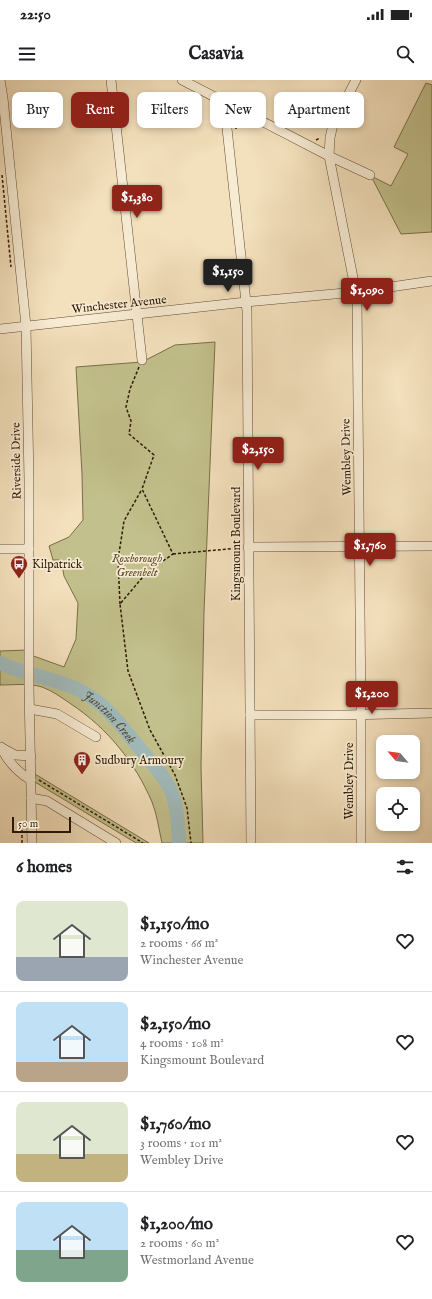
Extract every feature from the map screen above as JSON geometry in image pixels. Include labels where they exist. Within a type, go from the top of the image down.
[{"type":"street","name":"Riverside Drive","points":[[0,80],[26,326],[30,549],[29,687],[32,843]]},
{"type":"street","points":[[110,80],[138,314],[142,360]]},
{"type":"street","points":[[182,80],[210,95]]},
{"type":"street","name":"Wembley Drive","points":[[356,80],[333,124],[330,138],[329,156],[356,292],[360,547],[361,843]]},
{"type":"street","points":[[266,124],[370,175]]},
{"type":"street","name":"Kingsmount Boulevard","points":[[227,128],[246,302],[251,843]]},
{"type":"street","name":"Winchester Avenue","points":[[0,328],[356,292],[432,281]]},
{"type":"street","points":[[248,547],[432,546]]},
{"type":"street","points":[[0,549],[30,549]]},
{"type":"street","points":[[30,709],[57,714],[96,737]]},
{"type":"street","points":[[250,714],[432,713]]},
{"type":"street","points":[[1,747],[15,755],[30,756]]},
{"type":"street","points":[[1,747],[8,760],[17,771],[31,778]]},
{"type":"street","points":[[31,798],[47,801],[116,843]]},
{"type":"path","points":[[1,174],[11,270]]},
{"type":"path","points":[[142,360],[130,389],[126,407],[130,421],[129,434],[154,455],[142,489],[124,522],[118,560],[120,604],[128,671],[150,730],[175,775],[187,808],[191,843]]},
{"type":"path","points":[[142,489],[173,554]]},
{"type":"path","points":[[120,604],[147,572],[173,554],[248,547]]},
{"type":"path","points":[[31,778],[143,843]]},
{"type":"green space","points":[[426,83],[432,85],[432,232],[401,234],[371,176],[391,186],[408,154],[394,147]]},
{"type":"green space","name":"Roxborough Greenbelt","points":[[215,342],[204,612],[201,766],[203,843],[162,843],[157,817],[152,802],[137,773],[119,747],[84,713],[50,690],[32,685],[0,685],[0,651],[28,650],[28,654],[64,667],[76,639],[78,603],[64,576],[61,560],[53,560],[49,546],[69,537],[83,520],[76,367],[142,362],[175,345]]},
{"type":"green space","points":[[30,771],[149,843],[136,843],[30,779]]},
{"type":"waterway","name":"Junction Creek","points":[[0,663],[81,691],[90,696],[107,710],[157,769],[173,795],[178,822],[179,843]]},
{"type":"place","name":"Kilpatrick","points":[[19,579]]},
{"type":"place","name":"Sudbury Armoury","points":[[82,775]]}]
